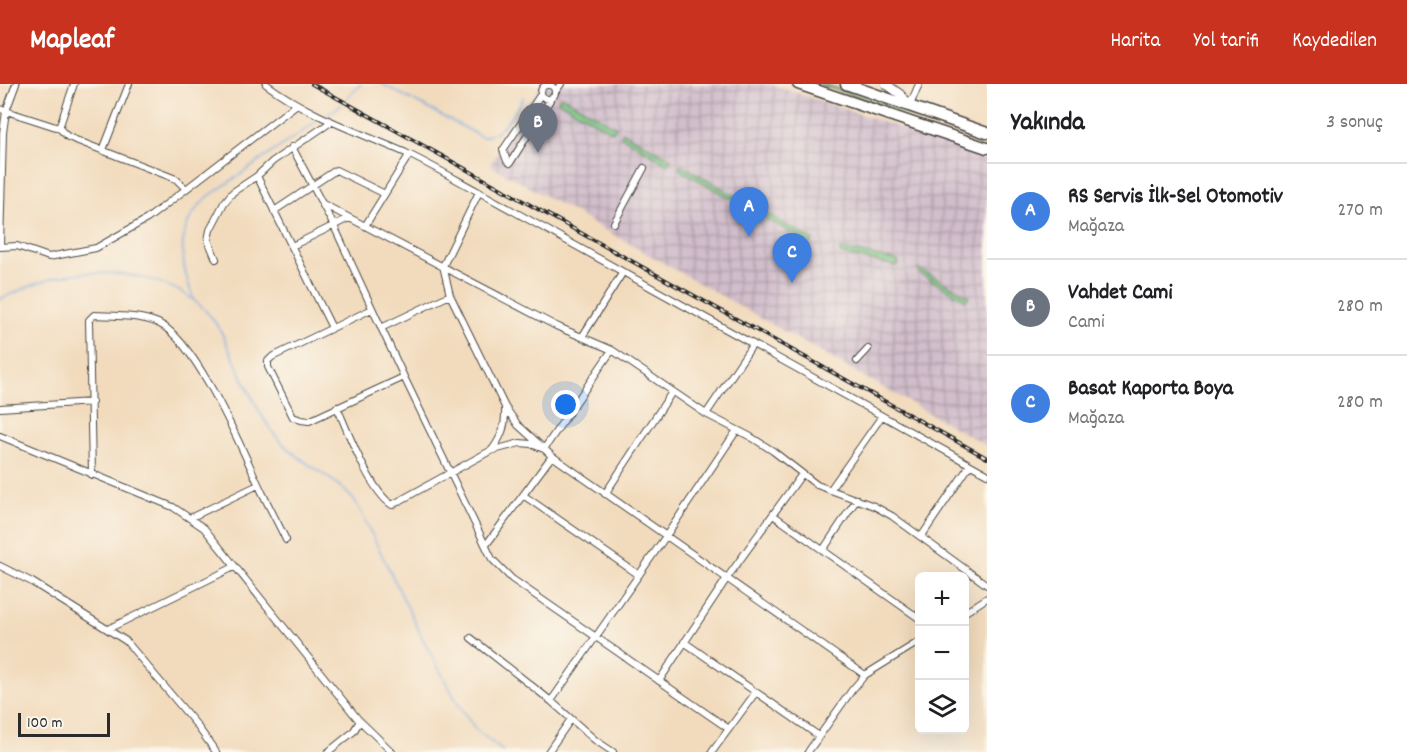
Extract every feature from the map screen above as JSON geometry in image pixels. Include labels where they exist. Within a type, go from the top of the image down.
[{"type":"highway","points":[[798,84],[987,148]]},
{"type":"highway","points":[[846,84],[987,133]]},
{"type":"main road","points":[[886,84],[900,93],[910,105]]},
{"type":"street","points":[[16,84],[3,110],[0,247],[17,246],[48,257],[96,248],[147,219],[297,104]]},
{"type":"street","points":[[58,128],[74,84]]},
{"type":"street","points":[[103,150],[129,84]]},
{"type":"street","points":[[266,84],[331,122],[409,155],[479,192],[987,474]]},
{"type":"street","points":[[554,94],[552,86],[543,87],[503,150],[507,161],[510,163],[561,84]]},
{"type":"street","points":[[910,105],[919,84]]},
{"type":"street","points":[[541,93],[546,99],[554,94]]},
{"type":"street","points":[[3,110],[58,128],[68,137],[176,179],[186,189]]},
{"type":"street","points":[[216,258],[208,240],[210,230],[229,197],[292,147],[331,122]]},
{"type":"street","points":[[292,147],[334,226],[492,559],[512,579],[729,729]]},
{"type":"street","points":[[365,226],[409,155]]},
{"type":"street","points":[[614,223],[644,168]]},
{"type":"street","points":[[274,211],[336,170],[385,194]]},
{"type":"street","points":[[257,176],[332,328]]},
{"type":"street","points":[[479,192],[443,266],[450,295],[505,408],[518,425],[552,456],[865,675]]},
{"type":"street","points":[[322,204],[556,326],[612,350],[706,414],[772,450],[817,485],[874,506],[892,516],[987,585]]},
{"type":"street","points":[[292,246],[349,218]]},
{"type":"street","points":[[582,337],[623,272]]},
{"type":"street","points":[[381,328],[450,295]]},
{"type":"street","points":[[372,309],[272,357],[268,361],[268,367],[294,417],[309,421],[404,377]]},
{"type":"street","points":[[93,475],[89,320],[94,315],[124,316],[158,323],[175,335],[193,356],[236,437],[286,540]]},
{"type":"street","points":[[706,414],[753,344]]},
{"type":"street","points":[[857,361],[868,349]]},
{"type":"street","points":[[544,449],[612,350]]},
{"type":"street","points":[[605,494],[672,392]]},
{"type":"street","points":[[0,408],[92,402]]},
{"type":"street","points":[[337,408],[370,479],[387,502],[392,505],[490,451],[520,443],[544,449]]},
{"type":"street","points":[[490,451],[503,431],[506,421],[505,408]]},
{"type":"street","points":[[830,490],[882,416]]},
{"type":"street","points":[[550,701],[737,430]]},
{"type":"street","points":[[0,436],[173,507],[204,528],[360,721],[392,752]]},
{"type":"street","points":[[486,545],[552,456]]},
{"type":"street","points":[[921,537],[970,465]]},
{"type":"street","points":[[658,681],[727,578],[802,474]]},
{"type":"street","points":[[190,518],[258,485]]},
{"type":"street","points":[[523,495],[639,575]]},
{"type":"street","points":[[823,550],[857,499]]},
{"type":"street","points":[[773,515],[915,615]]},
{"type":"street","points":[[0,566],[32,582],[126,641],[195,723],[216,752]]},
{"type":"street","points":[[108,629],[234,567]]},
{"type":"street","points":[[969,609],[987,598]]},
{"type":"street","points":[[471,638],[595,740],[613,752]]},
{"type":"street","points":[[684,642],[819,736]]},
{"type":"street","points":[[808,752],[865,675],[915,644]]},
{"type":"street","points":[[712,752],[756,692]]},
{"type":"street","points":[[548,752],[571,719]]},
{"type":"street","points":[[328,752],[353,732],[360,721]]},
{"type":"shaded area","points":[[542,84],[770,84],[987,157],[987,446],[490,165]]},
{"type":"green space","points":[[817,84],[825,84],[987,139],[987,142]]},
{"type":"green space","points":[[561,96],[616,127],[613,132],[558,101]]},
{"type":"green space","points":[[623,132],[671,159],[668,164],[621,136]]},
{"type":"green space","points":[[681,165],[813,240],[811,244],[679,169]]},
{"type":"green space","points":[[842,249],[898,261],[899,264],[896,266],[841,254]]},
{"type":"green space","points":[[918,269],[969,296],[966,300],[919,273]]},
{"type":"waterway","points":[[347,98],[361,84]]},
{"type":"waterway","points":[[382,84],[482,137],[502,128],[524,97]]},
{"type":"waterway","points":[[328,114],[341,105]]},
{"type":"waterway","points":[[194,300],[185,271],[183,244],[185,231],[198,207],[209,196],[316,122]]},
{"type":"waterway","points":[[0,299],[55,278],[94,273],[153,280],[172,287],[204,309],[221,331],[256,405],[274,434],[294,454],[338,485],[357,504],[426,645],[458,704],[476,730],[504,752]]},
{"type":"railway","points":[[312,84],[987,458]]},
{"type":"place","name":"Vahdet Cami","points":[[538,153]]},
{"type":"place","name":"RS Servis İlk-Sel Otomotiv","points":[[749,237]]},
{"type":"place","name":"Basat Kaporta Boya","points":[[792,283]]}]
